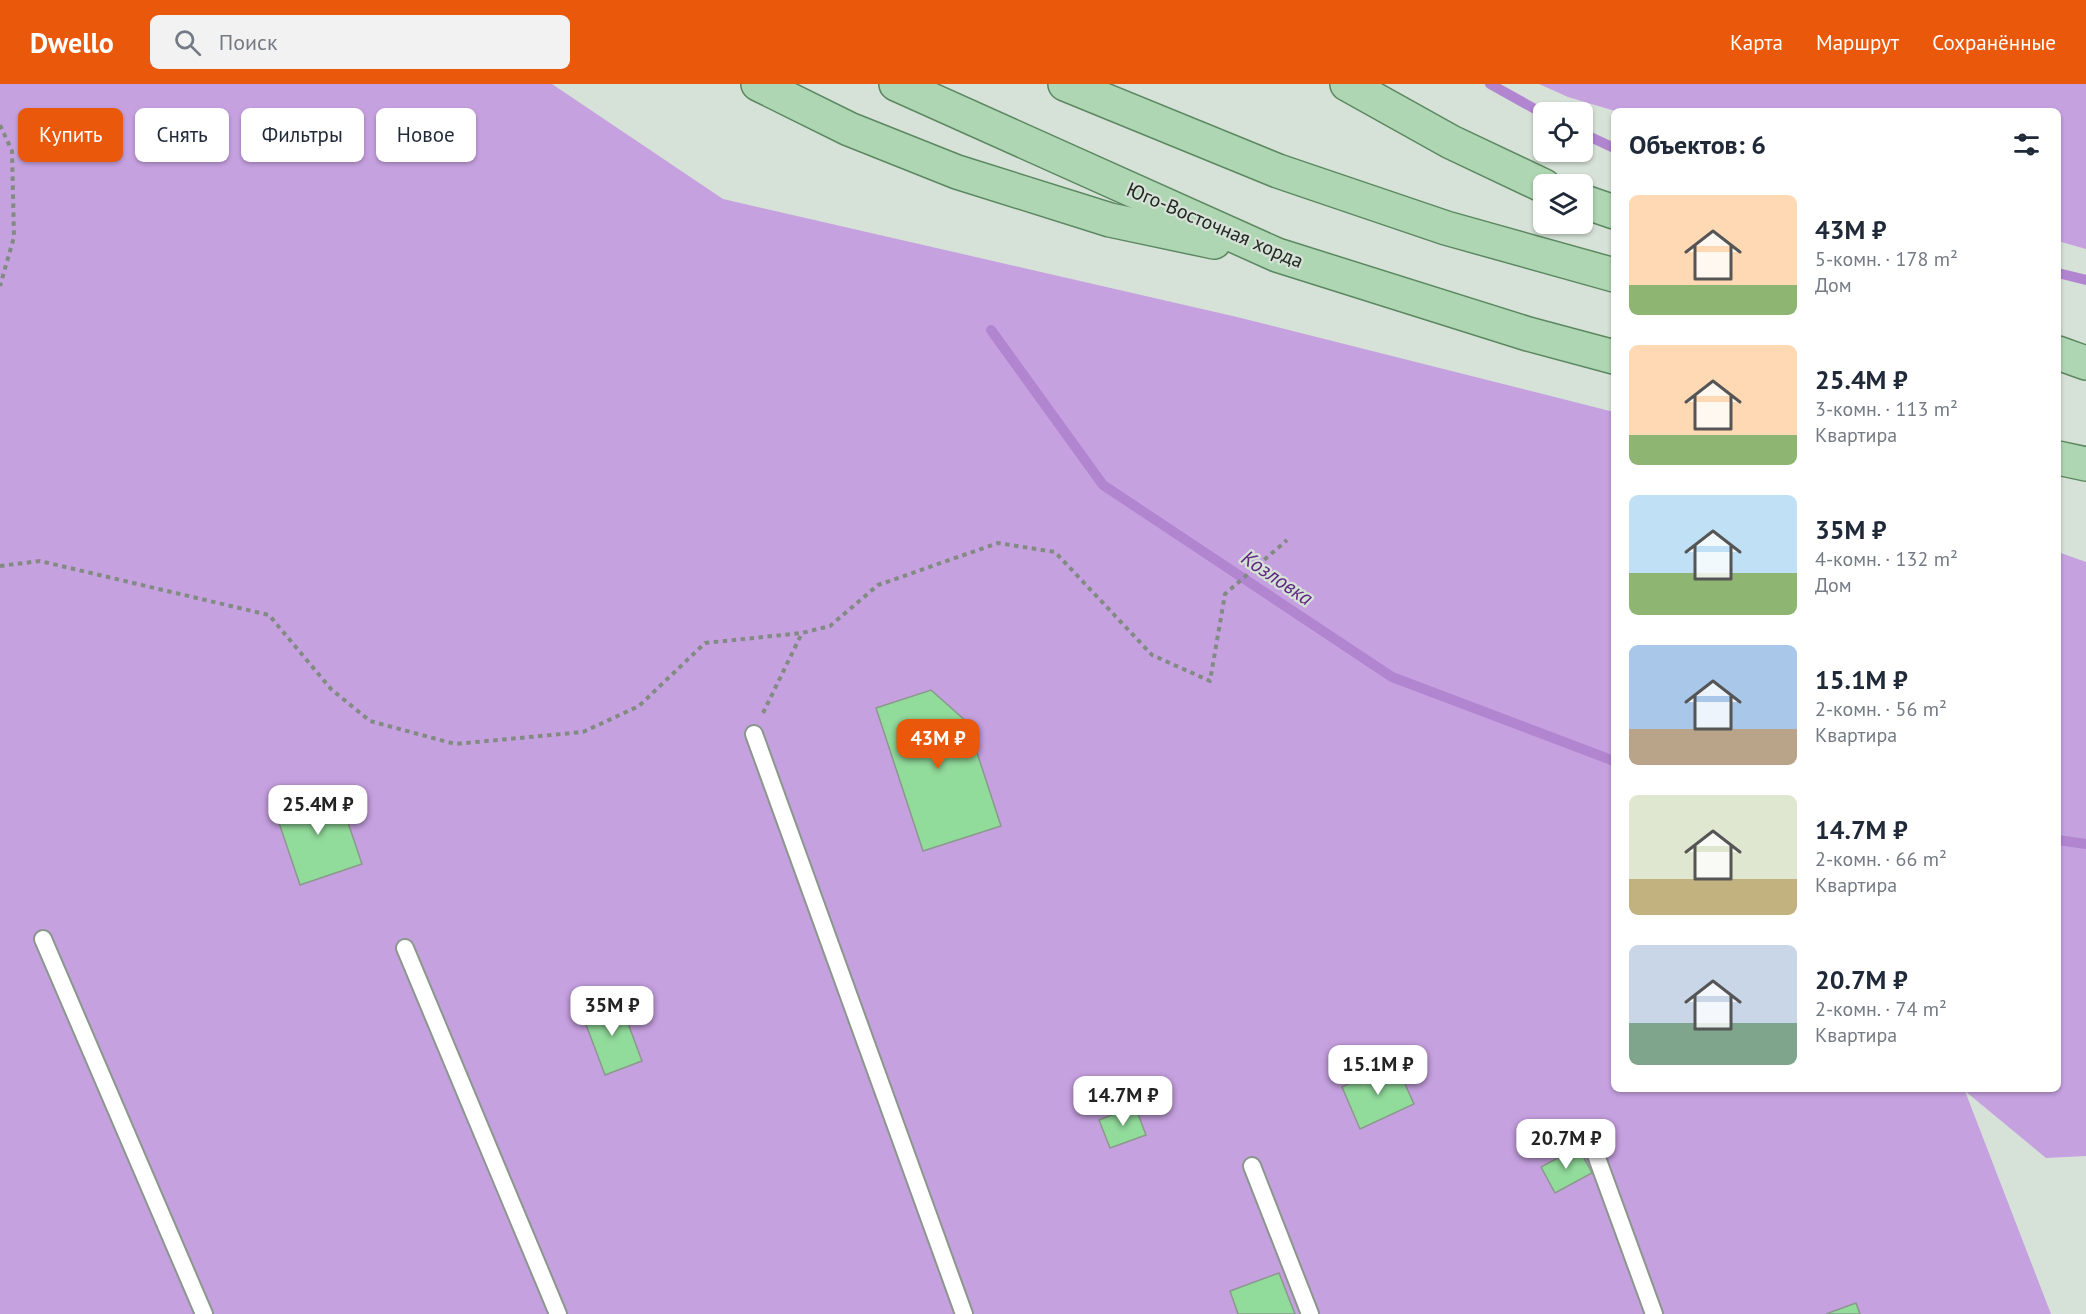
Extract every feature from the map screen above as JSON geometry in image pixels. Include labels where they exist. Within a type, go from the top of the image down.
[{"type":"main road","points":[[758,84],[849,129],[957,172],[1110,220],[1277,255]]},
{"type":"main road","name":"Юго-Восточная хорда","points":[[896,84],[1277,255],[1528,334],[1611,356]]},
{"type":"main road","points":[[1065,84],[1278,171],[1446,228],[1611,274]]},
{"type":"main road","points":[[1347,84],[1451,142],[1533,181]]},
{"type":"main road","points":[[1593,205],[1611,211]]},
{"type":"main road","points":[[2061,354],[2086,363]]},
{"type":"main road","points":[[2061,368],[2086,372]]},
{"type":"main road","points":[[2061,459],[2086,464]]},
{"type":"lane","points":[[754,734],[964,1314]]},
{"type":"lane","points":[[43,939],[204,1314]]},
{"type":"lane","points":[[405,948],[558,1314]]},
{"type":"lane","points":[[1596,1155],[1654,1314]]},
{"type":"lane","points":[[1252,1166],[1310,1314]]},
{"type":"path","points":[[0,125],[12,151],[14,237],[0,286]]},
{"type":"path","points":[[0,566],[40,561],[269,615],[331,689],[370,721],[455,744],[583,732],[639,706],[705,643],[802,633],[830,626],[878,585],[998,543],[1055,552],[1152,655],[1210,681],[1225,594],[1287,540]]},
{"type":"path","points":[[754,734],[802,633]]},
{"type":"shaded area","points":[[0,84],[552,84],[723,199],[1237,317],[1611,411],[1611,1092],[1965,1092],[2051,1314],[0,1314]]},
{"type":"shaded area","points":[[1539,84],[2086,84],[2086,249],[2061,242],[2061,108],[1611,108],[1611,110],[1593,104],[1593,102],[1585,102]]},
{"type":"shaded area","points":[[2061,553],[2086,562],[2086,1156],[2046,1158],[1966,1092],[2061,1092]]},
{"type":"building","points":[[931,690],[967,722],[1001,826],[923,851],[876,708]]},
{"type":"building","points":[[336,787],[362,864],[300,885],[274,808]]},
{"type":"building","points":[[619,999],[642,1061],[605,1075],[582,1014]]},
{"type":"building","points":[[1395,1062],[1414,1104],[1360,1129],[1342,1087]]},
{"type":"building","points":[[1135,1106],[1146,1135],[1110,1148],[1099,1120]]},
{"type":"building","points":[[1578,1147],[1592,1173],[1555,1193],[1541,1167]]},
{"type":"building","points":[[1279,1273],[1295,1314],[1238,1314],[1230,1291]]},
{"type":"building","points":[[1856,1303],[1860,1314],[1826,1314]]},
{"type":"waterway","points":[[1490,84],[1533,108]]},
{"type":"waterway","points":[[1593,138],[1611,147]]},
{"type":"waterway","points":[[2061,274],[2086,280]]},
{"type":"waterway","name":"Козловка","points":[[991,330],[1103,485],[1392,677],[1611,760]]},
{"type":"waterway","name":"Козловка","points":[[2061,840],[2086,844]]}]
